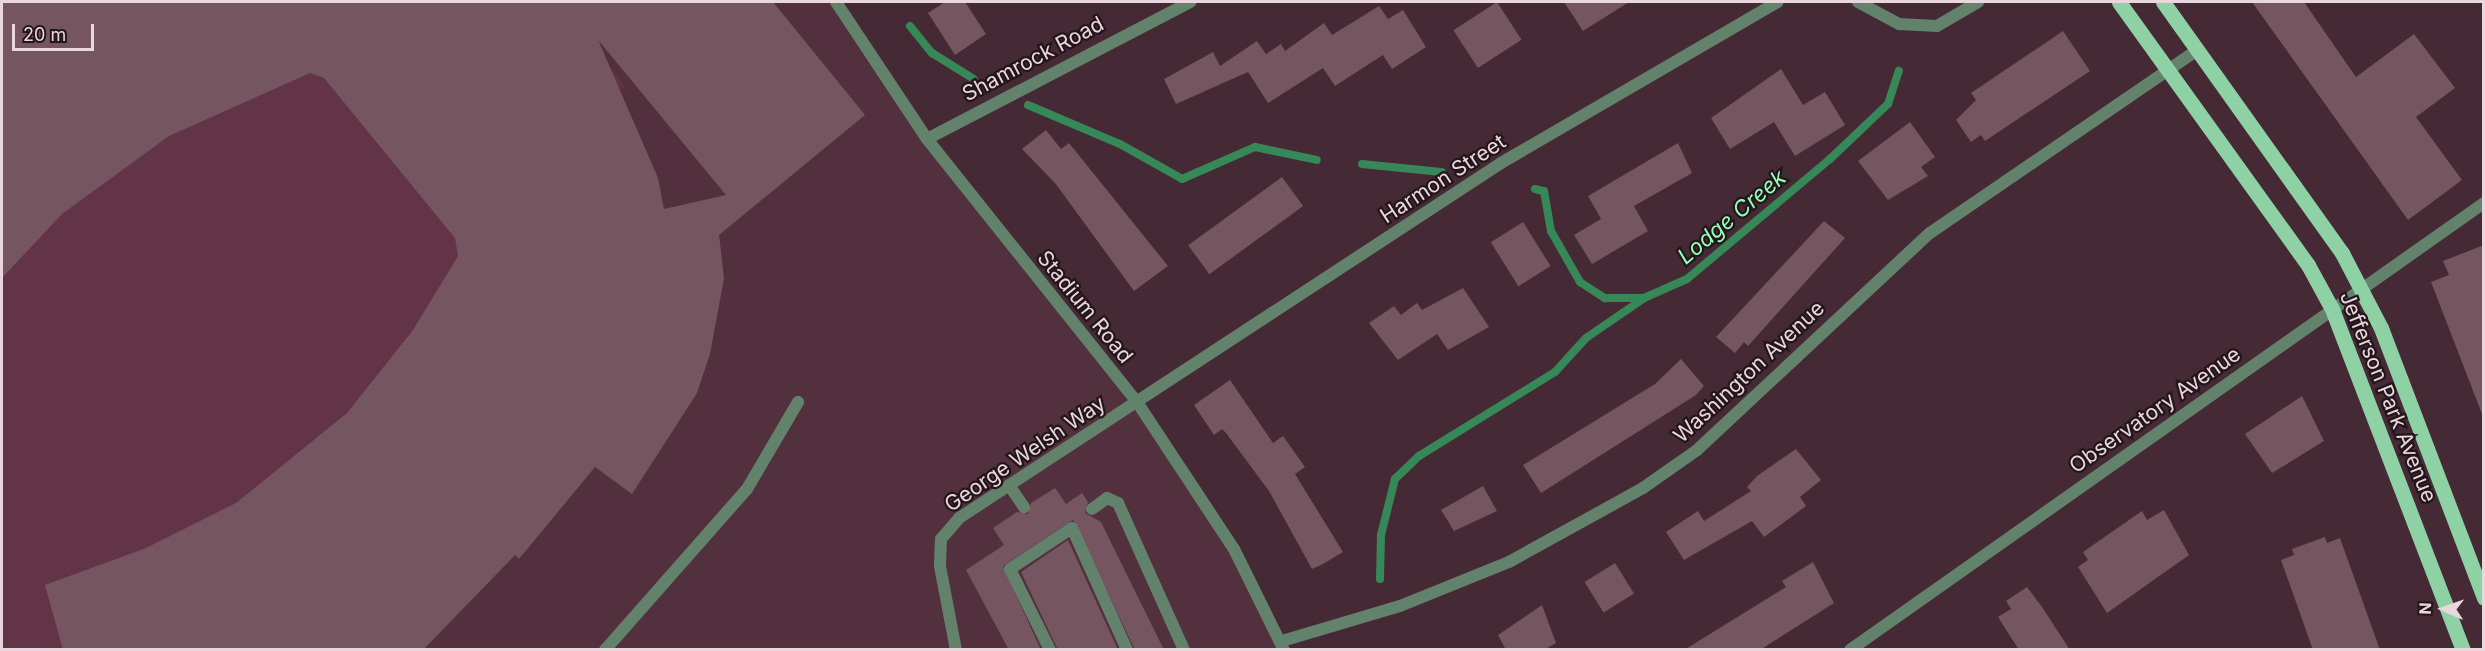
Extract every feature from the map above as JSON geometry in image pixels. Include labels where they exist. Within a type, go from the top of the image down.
[{"type":"main road","name":"Jefferson Park Avenue","points":[[2119,2],[2308,265],[2332,309],[2463,650]]},
{"type":"main road","name":"Jefferson Park Avenue","points":[[2163,2],[2342,253],[2396,365],[2484,598]]},
{"type":"street","name":"Stadium Road","points":[[836,2],[927,139],[1137,402],[1234,549],[1283,645]]},
{"type":"street","name":"Shamrock Road","points":[[927,139],[1190,2]]},
{"type":"street","name":"Harmon Street","points":[[1137,402],[1590,107],[1778,2]]},
{"type":"street","points":[[1858,2],[1899,24],[1937,26],[1978,2]]},
{"type":"street","name":"Washington Avenue","points":[[1283,645],[1400,606],[1509,562],[1643,488],[1697,450],[1930,233],[2169,72],[2198,50]]},
{"type":"street","name":"Observatory Avenue","points":[[1850,650],[2484,203]]},
{"type":"street","points":[[605,650],[747,489],[798,402]]},
{"type":"street","name":"George Welsh Way","points":[[956,650],[940,566],[941,539],[959,518],[1137,402]]},
{"type":"street","points":[[1009,485],[1024,507]]},
{"type":"street","points":[[1092,509],[1107,498],[1118,503],[1184,650]]},
{"type":"street","points":[[1050,650],[1010,569],[1072,528],[1127,650]]},
{"type":"shaded area","points":[[2,2],[834,2],[874,69],[1142,404],[1287,649],[2,649]]},
{"type":"shaded area","points":[[2,2],[773,2],[865,115],[742,215],[608,52],[612,35],[595,49],[625,86],[611,98],[648,161],[665,210],[715,198],[724,278],[710,354],[673,343],[697,393],[632,494],[590,463],[408,649],[2,649]]},
{"type":"building","points":[[2,2],[773,2],[865,115],[719,235],[724,278],[710,354],[697,393],[632,494],[595,467],[519,559],[515,555],[423,650],[63,650],[45,585],[146,548],[236,503],[347,413],[413,330],[458,256],[455,238],[324,78],[310,73],[169,136],[62,214],[2,278]],"holes":[[[599,41],[726,195],[664,209],[658,178]]]},
{"type":"building","points":[[945,2],[965,2],[986,34],[955,55],[928,13]]},
{"type":"building","points":[[1497,2],[1522,40],[1478,68],[1453,30]]},
{"type":"building","points":[[1564,2],[1629,2],[1583,31]]},
{"type":"building","points":[[2252,2],[2304,2],[2356,77],[2414,34],[2455,88],[2416,117],[2462,180],[2408,220]]},
{"type":"building","points":[[1379,6],[1388,19],[1403,10],[1426,47],[1392,69],[1383,55],[1335,86],[1323,68],[1268,103],[1248,72],[1176,104],[1164,79],[1213,52],[1220,66],[1257,41],[1266,54],[1281,44],[1285,51],[1324,23],[1332,35]]},
{"type":"building","points":[[2063,31],[2090,71],[1985,141],[1981,135],[1971,142],[1956,120],[1976,100],[1971,93]]},
{"type":"building","points":[[1781,69],[1803,105],[1825,92],[1845,125],[1795,156],[1774,122],[1730,149],[1711,118]]},
{"type":"building","points":[[1910,122],[1935,157],[1921,167],[1928,176],[1888,200],[1858,161]]},
{"type":"building","points":[[1046,130],[1061,149],[1069,143],[1168,266],[1134,291],[1055,183],[1022,149]]},
{"type":"building","points":[[1678,143],[1692,173],[1634,206],[1648,231],[1592,264],[1574,235],[1601,219],[1588,196]]},
{"type":"building","points":[[1282,177],[1303,206],[1209,274],[1188,245]]},
{"type":"building","points":[[1824,221],[1845,238],[1748,346],[1744,342],[1735,353],[1716,337]]},
{"type":"building","points":[[1523,222],[1551,266],[1518,286],[1491,242]]},
{"type":"building","points":[[2484,245],[2484,414],[2482,414],[2431,282],[2449,275],[2443,261]]},
{"type":"building","points":[[1463,288],[1489,327],[1448,350],[1437,334],[1398,360],[1369,323],[1394,306],[1401,315],[1417,303],[1422,310]]},
{"type":"building","points":[[1681,359],[1704,386],[1696,395],[1541,493],[1523,465],[1655,384]]},
{"type":"building","points":[[1230,380],[1273,443],[1283,436],[1305,467],[1295,474],[1343,552],[1323,564],[1312,569],[1269,491],[1226,433],[1222,429],[1214,435],[1194,405]]},
{"type":"building","points":[[2302,396],[2324,441],[2272,473],[2245,434]]},
{"type":"building","points":[[1796,449],[1821,480],[1800,497],[1806,506],[1764,537],[1752,521],[1684,560],[1666,532],[1698,511],[1704,521],[1751,491],[1747,487],[1757,476]]},
{"type":"building","points":[[1483,486],[1497,511],[1454,531],[1441,510]]},
{"type":"building","points":[[1055,488],[1066,504],[1082,493],[1088,502],[1085,513],[1101,522],[1164,650],[1135,650],[1073,520],[1003,566],[1041,650],[1009,650],[966,570],[1004,545],[993,528],[1017,512],[1028,514],[1031,503]]},
{"type":"building","points":[[2164,510],[2189,555],[2107,613],[2078,567],[2088,560],[2083,552],[2142,511],[2147,520]]},
{"type":"building","points":[[2325,537],[2327,543],[2340,538],[2380,650],[2313,650],[2281,560],[2294,555],[2292,549]]},
{"type":"building","points":[[1068,540],[1118,650],[1058,650],[1021,572]]},
{"type":"building","points":[[1813,562],[1834,603],[1760,650],[1684,650],[1786,587],[1782,581]]},
{"type":"building","points":[[1615,563],[1634,594],[1604,613],[1584,582]]},
{"type":"building","points":[[2027,587],[2070,650],[2019,650],[1998,617],[2011,609],[2006,601]]},
{"type":"building","points":[[1542,605],[1556,643],[1544,650],[1506,650],[1498,635]]},
{"type":"waterway","name":"Lodge Creek","points":[[910,26],[932,53],[974,79]]},
{"type":"waterway","name":"Lodge Creek","points":[[1535,189],[1544,191],[1551,231],[1580,282],[1605,298],[1644,298],[1687,279],[1830,159],[1888,104],[1899,71]]},
{"type":"waterway","name":"Lodge Creek","points":[[1028,105],[1120,144],[1182,179],[1255,147],[1317,160]]},
{"type":"waterway","name":"Lodge Creek","points":[[1362,164],[1442,172]]},
{"type":"waterway","points":[[1380,579],[1381,535],[1395,479],[1419,456],[1555,372],[1586,338],[1643,299]]}]
